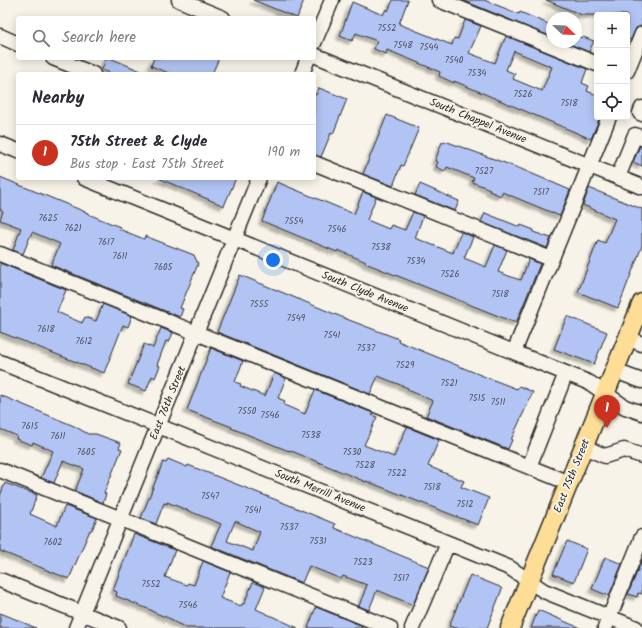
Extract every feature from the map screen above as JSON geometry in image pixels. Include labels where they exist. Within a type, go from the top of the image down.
[{"type":"main road","name":"East 75th Street","points":[[510,628],[615,370],[635,341],[642,303]]},
{"type":"street","points":[[179,0],[219,16]]},
{"type":"street","points":[[316,38],[332,0]]},
{"type":"street","points":[[439,0],[594,63]]},
{"type":"street","points":[[630,64],[642,34]]},
{"type":"street","points":[[0,36],[16,43]]},
{"type":"street","name":"South Chappel Avenue","points":[[316,56],[642,188]]},
{"type":"street","points":[[58,60],[88,72]]},
{"type":"street","points":[[303,72],[307,60]]},
{"type":"street","points":[[642,108],[640,113],[642,114]]},
{"type":"street","points":[[514,352],[608,120]]},
{"type":"street","points":[[618,177],[635,135],[642,138]]},
{"type":"street","points":[[0,144],[16,150]]},
{"type":"street","points":[[316,164],[551,259]]},
{"type":"street","name":"South Clyde Avenue","points":[[89,180],[590,383],[625,407],[642,414]]},
{"type":"street","name":"East 76th Street","points":[[76,628],[258,180]]},
{"type":"street","points":[[0,254],[569,483]]},
{"type":"street","name":"South Merrill Avenue","points":[[0,362],[510,568],[544,590],[607,623],[636,628]]},
{"type":"street","points":[[615,370],[642,381]]},
{"type":"street","points":[[529,467],[566,373]]},
{"type":"street","points":[[584,447],[605,456],[624,450],[642,456]]},
{"type":"street","points":[[0,470],[390,628]]},
{"type":"street","points":[[607,623],[642,537]]},
{"type":"street","points":[[412,628],[448,543]]},
{"type":"street","points":[[0,580],[119,628]]},
{"type":"building","points":[[253,0],[304,0],[298,16],[292,16]]},
{"type":"building","points":[[393,0],[408,0],[399,24],[452,45],[454,38],[458,39],[465,20],[481,26],[469,53],[495,63],[506,36],[587,69],[582,83],[589,86],[587,91],[594,94],[594,120],[599,120],[591,139],[454,81],[454,83],[439,76],[440,72],[414,61],[387,50],[386,54],[374,49],[377,41],[356,33],[352,41],[340,36],[352,2],[383,15],[386,9],[388,11]],"holes":[[[514,51],[552,67],[542,91],[513,79],[515,74],[506,70]]]},
{"type":"building","points":[[462,0],[484,0],[519,14],[520,12],[546,23],[546,35]]},
{"type":"building","points":[[546,0],[642,0],[642,26],[636,28],[631,40],[630,12],[594,12],[594,15],[582,15],[582,12],[575,12]]},
{"type":"building","points":[[583,37],[594,41],[589,52],[579,48],[582,48]]},
{"type":"building","points":[[105,60],[115,60],[143,72],[108,72],[102,70]]},
{"type":"building","points":[[153,60],[218,60],[213,72],[166,72],[151,66]]},
{"type":"building","points":[[319,88],[347,99],[333,134],[331,133],[321,157],[316,156],[316,95]]},
{"type":"building","points":[[387,115],[419,128],[403,166],[401,165],[393,186],[363,174]]},
{"type":"building","points":[[445,141],[521,169],[570,190],[560,216],[502,192],[501,196],[489,191],[490,189],[472,182],[474,178],[447,167],[445,171],[436,167],[438,162],[435,161],[442,142],[444,143]]},
{"type":"building","points":[[640,146],[642,146],[642,166],[633,162]]},
{"type":"building","points":[[0,177],[88,213],[120,227],[119,229],[144,239],[145,236],[194,255],[198,264],[180,308],[183,309],[180,317],[51,265],[60,244],[32,232],[23,254],[13,250],[21,228],[0,220],[3,211],[0,209]]},
{"type":"building","points":[[163,180],[235,180],[224,206]]},
{"type":"building","points":[[277,182],[354,214],[363,192],[376,197],[367,220],[389,229],[391,225],[405,230],[413,212],[423,216],[415,238],[453,253],[461,232],[473,237],[464,258],[486,267],[495,245],[507,250],[498,272],[517,279],[521,280],[529,259],[540,264],[516,323],[365,263],[366,262],[338,250],[337,252],[262,221]]},
{"type":"building","points":[[420,184],[459,201],[455,211],[415,195]]},
{"type":"building","points":[[589,188],[642,209],[642,246],[618,308],[578,292],[598,240],[605,243],[615,219],[583,205]]},
{"type":"building","points":[[485,213],[520,227],[521,225],[534,230],[533,232],[551,238],[547,248],[481,222]]},
{"type":"building","points":[[0,263],[66,290],[57,312],[82,323],[85,317],[96,321],[103,304],[132,316],[128,327],[123,325],[104,373],[0,332]]},
{"type":"building","points":[[240,275],[399,339],[398,341],[483,376],[517,389],[519,386],[533,392],[508,449],[426,416],[433,401],[408,390],[408,388],[378,376],[370,394],[217,332]]},
{"type":"building","points":[[567,316],[607,332],[594,364],[554,349]]},
{"type":"building","points":[[161,328],[173,333],[169,342],[166,341],[157,365],[160,366],[155,378],[152,376],[146,391],[128,384],[144,344],[153,348]]},
{"type":"building","points":[[211,348],[243,361],[235,382],[241,384],[240,386],[265,396],[274,373],[286,378],[278,398],[285,401],[284,405],[305,414],[315,390],[373,413],[372,415],[377,417],[364,445],[394,457],[407,427],[439,440],[428,466],[464,481],[461,487],[489,498],[478,525],[187,410]]},
{"type":"building","points":[[0,395],[74,426],[88,434],[96,434],[121,443],[119,448],[122,449],[104,493],[106,494],[103,503],[75,491],[84,469],[63,461],[54,483],[41,478],[53,451],[33,442],[32,445],[16,439],[17,436],[0,429]]},
{"type":"building","points":[[168,459],[187,467],[188,465],[335,524],[334,528],[429,567],[413,605],[377,590],[369,610],[359,606],[367,585],[343,576],[341,579],[309,566],[302,583],[211,546],[221,524],[167,502],[167,504],[164,503],[156,524],[141,518],[163,462],[166,463]],"holes":[[[235,521],[260,532],[253,551],[227,541]]]},
{"type":"building","points":[[5,483],[37,495],[30,514],[57,526],[65,506],[97,518],[92,530],[90,530],[69,579],[0,551],[0,496]]},
{"type":"building","points":[[134,534],[175,550],[165,577],[187,585],[188,583],[194,585],[203,561],[230,572],[220,598],[241,606],[244,604],[253,582],[265,587],[256,609],[298,628],[187,628],[172,621],[173,620],[116,596],[117,592],[113,590]]},
{"type":"building","points":[[567,541],[587,549],[574,582],[553,574]]},
{"type":"building","points":[[605,557],[622,564],[609,596],[592,589]]},
{"type":"building","points":[[642,560],[642,594],[638,593],[637,597],[628,594]]},
{"type":"building","points":[[470,575],[502,589],[487,628],[455,628],[449,626]]},
{"type":"building","points":[[316,607],[367,628],[308,628]]},
{"type":"building","points":[[538,610],[580,628],[531,628]]},
{"type":"building","points":[[0,613],[8,616],[36,628],[0,628]]},
{"type":"place","name":"75th Street & Clyde","points":[[607,428]]}]
